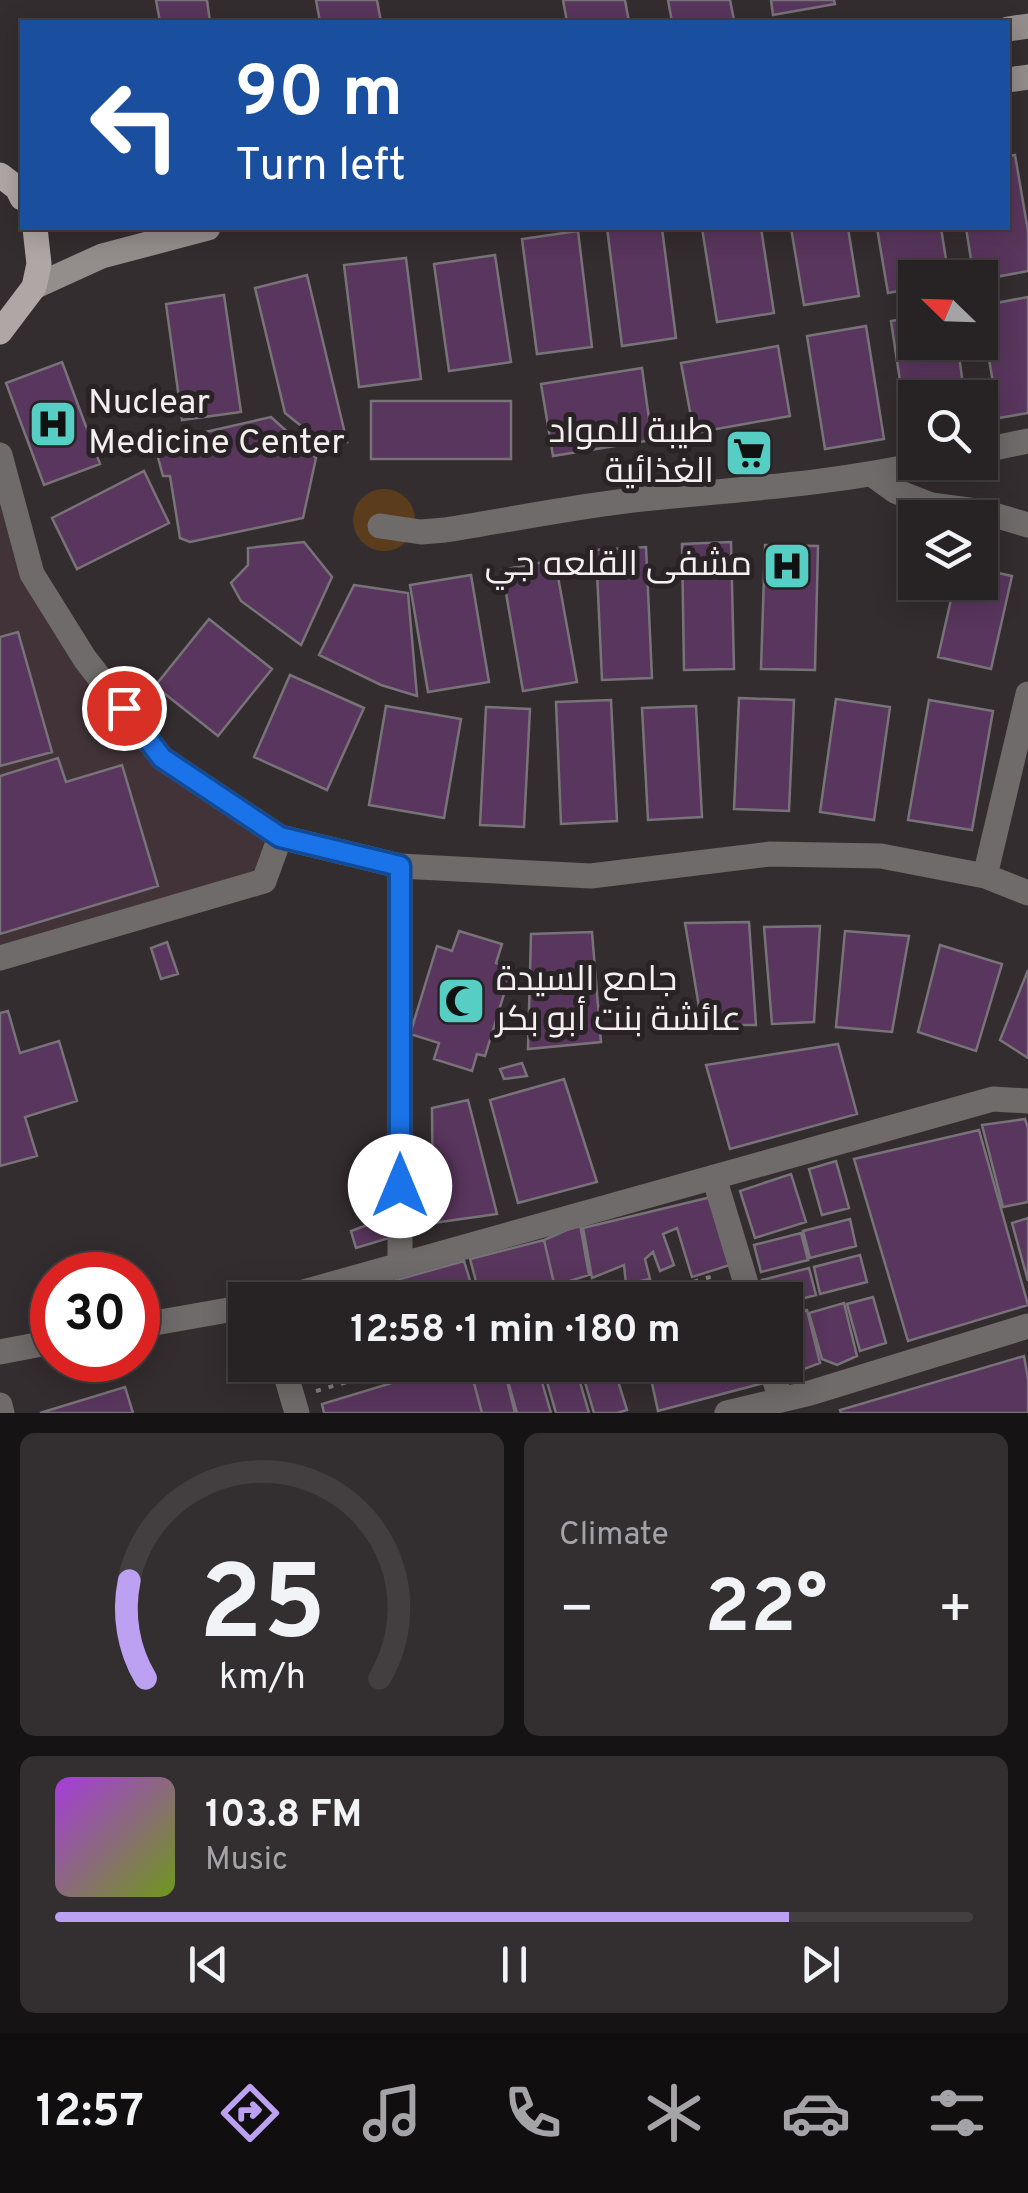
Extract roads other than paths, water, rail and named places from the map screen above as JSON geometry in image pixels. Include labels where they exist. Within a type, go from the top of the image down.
[{"type":"main road","points":[[0,175],[20,194]]},
{"type":"main road","points":[[0,332],[34,287],[39,264],[35,230]]},
{"type":"main road","points":[[34,287],[102,256],[200,230]]},
{"type":"street","points":[[998,448],[1028,441]]},
{"type":"street","points":[[0,456],[32,574],[85,659],[162,758],[280,837],[400,866],[591,876],[770,854],[881,856],[985,876],[1028,893]]},
{"type":"street","points":[[380,526],[421,532],[445,530],[638,500],[831,482],[898,470]]},
{"type":"street","points":[[874,476],[895,491],[931,504],[984,512],[1028,525]]},
{"type":"street","points":[[985,876],[1028,694]]},
{"type":"street","points":[[0,958],[264,882],[280,837]]},
{"type":"street","points":[[400,866],[400,1266]]},
{"type":"street","points":[[342,1282],[993,1099],[1028,1101]]},
{"type":"street","points":[[714,1177],[746,1282]]},
{"type":"street","points":[[160,1322],[228,1309]]},
{"type":"street","points":[[727,1413],[781,1400],[812,1403],[1028,1326]]},
{"type":"street","points":[[0,1352],[30,1346]]},
{"type":"street","points":[[775,1382],[781,1400]]},
{"type":"street","points":[[0,1405],[2,1413]]},
{"type":"place","name":"Nuclear Medicine Center","points":[[53,424]]},
{"type":"place","name":"طيبة للمواد الغذائية","points":[[749,453]]},
{"type":"place","name":"مشفى القلعه جي","points":[[787,566]]},
{"type":"place","name":"جامع السيدة عائشة بنت أبو بكر","points":[[461,1001]]}]
